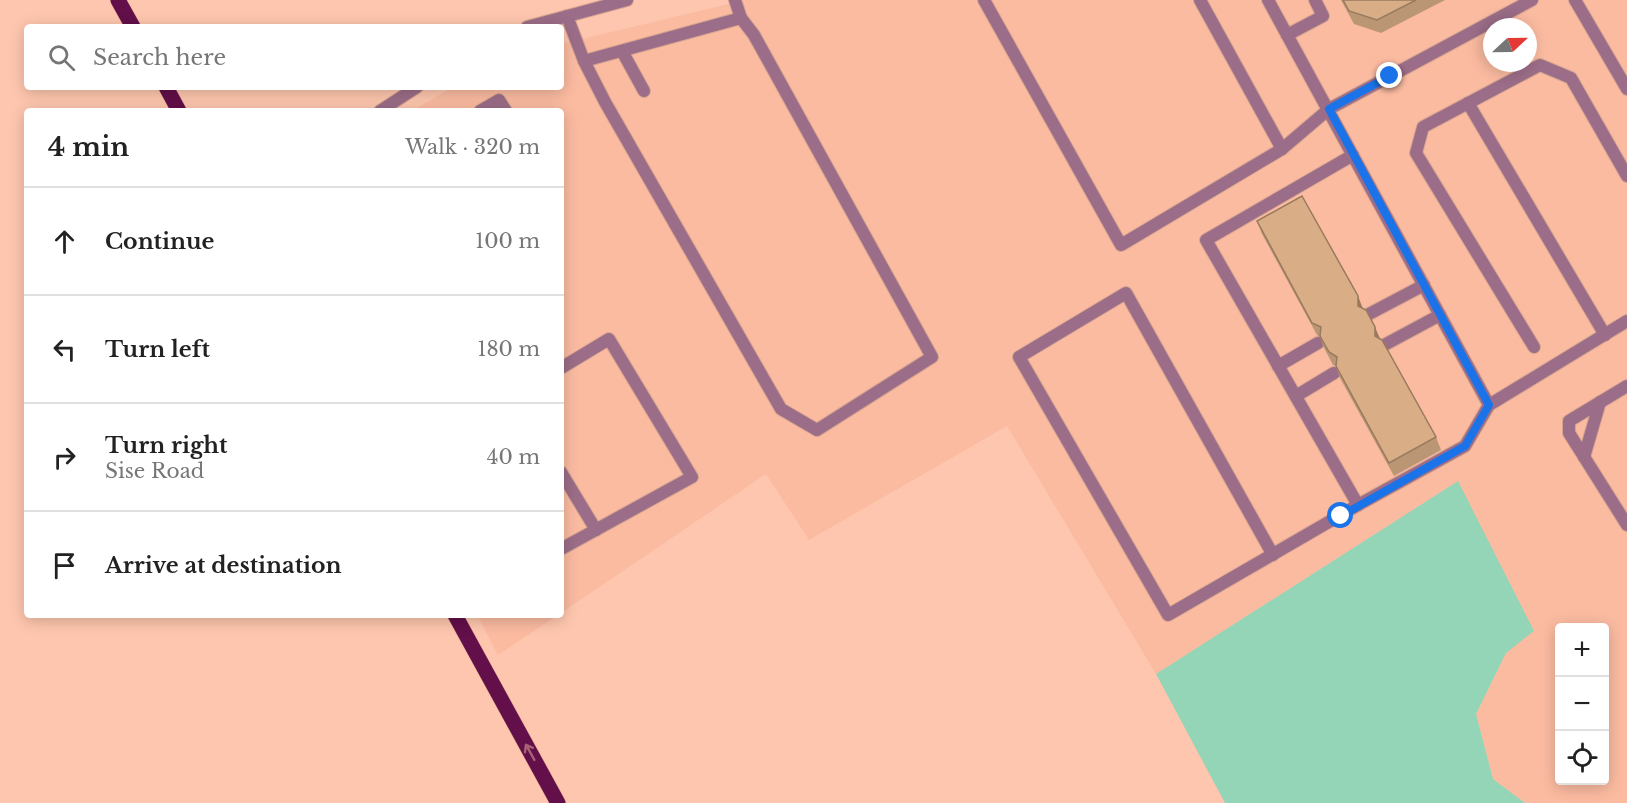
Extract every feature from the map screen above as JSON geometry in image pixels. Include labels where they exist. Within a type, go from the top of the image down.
[{"type":"main road","points":[[118,0],[131,24]]},
{"type":"main road","points":[[168,90],[177,108]]},
{"type":"main road","points":[[457,618],[558,803]]},
{"type":"street","points":[[538,24],[627,0]]},
{"type":"street","points":[[567,16],[584,62],[605,102],[781,409],[817,430],[932,357],[754,35],[741,18],[735,0]]},
{"type":"street","points":[[984,0],[1122,246],[1282,149],[1329,109],[1532,0]]},
{"type":"street","points":[[1200,0],[1282,149]]},
{"type":"street","points":[[1268,0],[1489,405]]},
{"type":"street","points":[[1287,35],[1323,16],[1315,0]]},
{"type":"street","points":[[1575,0],[1627,89]]},
{"type":"street","points":[[584,62],[741,18]]},
{"type":"street","points":[[622,51],[644,91]]},
{"type":"street","points":[[1534,347],[1416,153],[1423,127],[1540,65],[1571,78],[1627,176]]},
{"type":"street","points":[[388,108],[413,90]]},
{"type":"street","points":[[485,108],[499,100],[504,108]]},
{"type":"street","points":[[1468,103],[1605,335]]},
{"type":"street","points":[[1353,155],[1206,240],[1358,505]]},
{"type":"street","points":[[1369,314],[1424,285]]},
{"type":"street","points":[[1273,555],[1126,293],[1019,357],[1168,615],[1465,446],[1489,405],[1627,321]]},
{"type":"street","points":[[1386,344],[1440,315]]},
{"type":"street","points":[[564,366],[609,339],[692,477],[564,547]]},
{"type":"street","points":[[1278,366],[1318,343]]},
{"type":"street","points":[[1296,396],[1334,373]]},
{"type":"street","points":[[1627,386],[1569,421],[1569,433],[1627,525]]},
{"type":"street","points":[[1584,457],[1600,402]]},
{"type":"street","points":[[564,477],[596,530]]},
{"type":"shaded area","points":[[745,0],[1627,0],[1627,803],[1525,803],[1493,779],[1476,714],[1506,653],[1458,481],[1156,674],[1007,426],[809,540],[766,474],[564,611],[564,108],[417,108],[448,90],[564,90],[564,43]]},
{"type":"shaded area","points":[[479,618],[554,618],[498,655]]},
{"type":"green space","points":[[1458,481],[1534,631],[1506,653],[1476,714],[1493,779],[1525,803],[1225,803],[1156,674]]},
{"type":"building","points":[[1343,0],[1416,0],[1377,20],[1349,11]]},
{"type":"building","points":[[1302,196],[1358,296],[1358,306],[1366,310],[1375,327],[1375,336],[1382,340],[1436,437],[1389,463],[1336,366],[1337,357],[1329,352],[1320,336],[1321,327],[1312,323],[1257,221]]},
{"type":"route","points":[[1341,516],[1465,446],[1489,405],[1329,109],[1390,76]]}]
